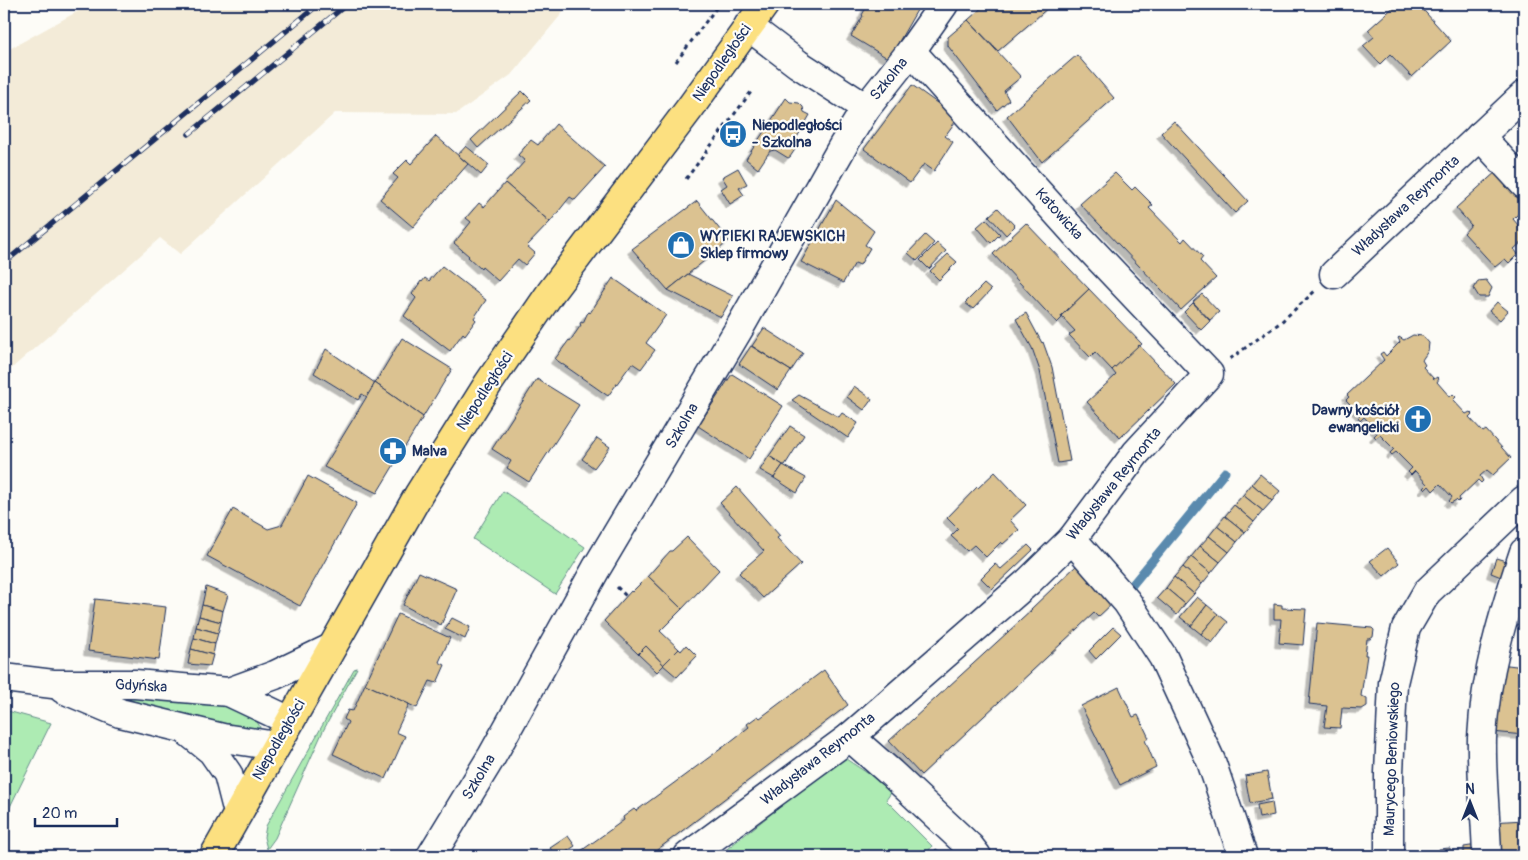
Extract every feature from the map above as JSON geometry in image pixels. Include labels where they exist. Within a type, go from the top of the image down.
[{"type":"main road","name":"Niepodległości","points":[[214,856],[419,494],[488,384],[551,292],[690,108],[765,4]]},
{"type":"street","name":"Szkolna","points":[[431,856],[492,756],[596,569],[736,335],[866,108],[911,51],[944,4]]},
{"type":"street","points":[[748,26],[798,64],[866,108]]},
{"type":"street","name":"Katowicka","points":[[911,51],[1074,232],[1208,374]]},
{"type":"street","name":"Władysława Reymonta","points":[[1334,274],[1524,95]]},
{"type":"street","points":[[1480,136],[1524,184]]},
{"type":"street","name":"Władysława Reymonta","points":[[688,856],[850,737],[1028,582],[1072,539],[1136,453],[1208,374]]},
{"type":"street","name":"Maurycego Beniowskiego","points":[[1389,856],[1389,773],[1393,683],[1406,628],[1427,592],[1524,500]]},
{"type":"street","points":[[1072,539],[1127,602],[1163,657],[1211,761],[1243,856]]},
{"type":"street","points":[[1487,856],[1482,739],[1487,686],[1508,600],[1524,552]]},
{"type":"street","name":"Gdyńska","points":[[229,692],[275,675],[331,648]]},
{"type":"street","name":"Gdyńska","points":[[4,678],[52,684],[135,684],[229,692],[290,721]]},
{"type":"street","name":"Gdyńska","points":[[52,684],[120,713],[186,730],[276,746]]},
{"type":"street","name":"Gdyńska","points":[[186,730],[212,751],[228,774],[238,813]]},
{"type":"street","points":[[850,737],[891,772],[970,847],[977,856]]},
{"type":"path","points":[[676,62],[719,4]]},
{"type":"path","points":[[686,179],[751,92]]},
{"type":"path","points":[[1208,374],[1282,322],[1334,274]]},
{"type":"shaded area","points":[[91,4],[570,4],[511,75],[456,114],[335,113],[180,254],[160,238],[4,375],[4,52]]},
{"type":"green space","points":[[503,491],[585,547],[555,594],[473,539]]},
{"type":"green space","points":[[357,668],[323,731],[275,838],[267,849],[264,837],[266,826],[354,669]]},
{"type":"green space","points":[[129,696],[211,703],[255,718],[260,727],[259,730],[250,732],[237,732],[133,701],[129,699]]},
{"type":"green space","points":[[4,710],[51,723],[4,819]]},
{"type":"green space","points":[[843,757],[893,790],[886,800],[932,846],[925,856],[718,856]]},
{"type":"building","points":[[868,4],[920,5],[889,59],[851,36]]},
{"type":"building","points":[[986,4],[1046,4],[1049,7],[998,51],[968,20]]},
{"type":"building","points":[[1397,4],[1418,4],[1451,41],[1412,77],[1390,54],[1380,64],[1363,46],[1374,37],[1368,30]]},
{"type":"building","points":[[968,20],[1021,77],[1004,91],[1009,100],[997,110],[948,46],[948,37]]},
{"type":"building","points":[[1077,55],[1114,98],[1042,162],[1007,116]]},
{"type":"building","points":[[912,85],[958,118],[945,136],[953,142],[934,171],[924,164],[910,183],[864,149]]},
{"type":"building","points":[[522,91],[531,100],[478,148],[471,140]]},
{"type":"building","points":[[786,98],[790,102],[799,103],[803,107],[804,112],[810,115],[796,139],[800,142],[788,158],[775,150],[770,151],[758,169],[746,159]]},
{"type":"building","points":[[1174,121],[1248,201],[1235,213],[1161,133]]},
{"type":"building","points":[[556,124],[605,167],[575,200],[570,197],[550,222],[505,183],[525,161],[518,155],[531,140],[538,145]]},
{"type":"building","points":[[436,136],[468,164],[413,227],[380,199],[398,178],[393,174],[407,160],[411,164]]},
{"type":"building","points":[[466,146],[489,165],[481,175],[458,155]]},
{"type":"building","points":[[738,168],[747,184],[739,188],[744,195],[730,204],[721,189],[727,185],[722,177]]},
{"type":"building","points":[[1498,170],[1524,198],[1524,208],[1513,219],[1524,232],[1524,240],[1514,249],[1518,254],[1509,263],[1505,259],[1495,267],[1464,233],[1471,225],[1456,208]]},
{"type":"building","points":[[1115,173],[1132,190],[1135,187],[1153,205],[1149,208],[1182,242],[1185,238],[1203,257],[1200,261],[1216,278],[1181,310],[1080,204]]},
{"type":"building","points":[[505,183],[550,222],[527,246],[535,253],[525,265],[518,259],[498,281],[482,267],[481,269],[454,243],[471,222],[466,218],[479,203],[484,207]]},
{"type":"building","points":[[836,200],[874,231],[865,245],[870,248],[860,265],[855,263],[843,283],[801,262]]},
{"type":"building","name":"WYPIEKI RAJEWSKICH Sklep firmowy","points":[[697,201],[729,241],[668,290],[632,249]]},
{"type":"building","points":[[998,208],[1015,226],[1006,235],[989,216]]},
{"type":"building","points":[[986,219],[1000,234],[991,243],[977,227]]},
{"type":"building","points":[[1026,223],[1089,289],[1061,316],[1062,318],[1057,323],[993,254]]},
{"type":"building","points":[[925,235],[934,243],[917,261],[908,253]]},
{"type":"building","points":[[937,243],[946,251],[929,269],[920,260]]},
{"type":"building","points":[[948,254],[957,262],[939,280],[930,271]]},
{"type":"building","points":[[442,266],[486,300],[474,318],[476,320],[465,335],[463,333],[450,351],[404,316],[416,298],[412,294],[421,281],[425,278],[429,281]]},
{"type":"building","points":[[688,274],[733,296],[721,317],[668,290]]},
{"type":"building","points":[[613,278],[666,315],[646,343],[655,350],[641,369],[632,363],[608,396],[555,359],[570,341],[581,325],[581,322],[583,323],[587,314],[590,313]]},
{"type":"building","points":[[1486,280],[1492,288],[1488,297],[1479,297],[1474,289],[1478,281]]},
{"type":"building","points":[[984,284],[991,290],[973,309],[965,303]]},
{"type":"building","points":[[1089,289],[1142,344],[1112,370],[1095,352],[1090,357],[1069,335],[1075,331],[1061,316]]},
{"type":"building","points":[[1202,294],[1219,312],[1210,320],[1193,302]]},
{"type":"building","points":[[1497,302],[1508,311],[1500,320],[1489,311]]},
{"type":"building","points":[[1193,303],[1210,321],[1201,330],[1184,312]]},
{"type":"building","points":[[1026,313],[1043,342],[1052,367],[1070,461],[1058,463],[1040,371],[1032,348],[1016,319]]},
{"type":"building","points":[[764,328],[803,353],[791,371],[752,346]]},
{"type":"building","name":"Dawny kościół ewangelicki","points":[[1413,335],[1423,336],[1429,343],[1428,351],[1422,360],[1425,365],[1423,367],[1434,379],[1437,377],[1439,379],[1437,382],[1450,397],[1453,394],[1456,397],[1453,400],[1466,414],[1470,412],[1472,414],[1469,417],[1483,432],[1486,430],[1511,458],[1493,475],[1487,470],[1480,476],[1483,481],[1481,483],[1478,480],[1459,498],[1458,502],[1456,500],[1451,503],[1449,501],[1452,497],[1440,484],[1433,491],[1429,486],[1425,490],[1423,488],[1427,484],[1415,471],[1411,475],[1408,472],[1412,468],[1396,452],[1392,455],[1390,453],[1394,449],[1380,435],[1376,438],[1374,436],[1378,432],[1364,417],[1360,421],[1358,418],[1361,415],[1346,400],[1349,397],[1347,395],[1384,360],[1380,354],[1383,352],[1386,356],[1400,342],[1399,337],[1404,340]]},
{"type":"building","points":[[402,338],[452,369],[423,417],[375,383]]},
{"type":"building","points":[[1139,345],[1176,384],[1120,438],[1087,402],[1116,375],[1112,370]]},
{"type":"building","points":[[751,346],[791,371],[778,390],[739,364]]},
{"type":"building","points":[[326,349],[375,383],[367,397],[362,394],[358,400],[314,373]]},
{"type":"building","points":[[732,374],[783,406],[749,459],[698,426]]},
{"type":"building","points":[[537,379],[579,405],[529,482],[507,468],[511,461],[492,449]]},
{"type":"building","points":[[375,383],[423,417],[377,493],[324,467]]},
{"type":"building","points":[[854,386],[872,399],[864,410],[847,397]]},
{"type":"building","points":[[799,395],[839,417],[842,413],[858,423],[848,438],[792,400]]},
{"type":"building","points":[[790,426],[804,435],[785,465],[783,465],[769,456]]},
{"type":"building","points":[[597,438],[610,447],[594,468],[582,459]]},
{"type":"building","points":[[769,456],[783,465],[774,478],[760,470]]},
{"type":"building","points":[[783,465],[806,478],[797,493],[774,478]]},
{"type":"building","points":[[995,472],[1026,505],[1010,520],[1019,530],[1003,544],[1001,542],[986,557],[974,545],[967,551],[951,536],[958,529],[947,518],[977,487]]},
{"type":"building","points":[[1260,474],[1280,491],[1272,501],[1252,484]]},
{"type":"building","points":[[308,476],[357,503],[300,606],[207,556],[233,509],[268,529],[282,525]]},
{"type":"building","points":[[1252,484],[1272,501],[1263,511],[1243,495]]},
{"type":"building","points":[[737,487],[780,536],[777,538],[801,564],[763,598],[739,573],[764,551],[720,503]]},
{"type":"building","points":[[1243,495],[1263,511],[1254,522],[1234,505]]},
{"type":"building","points":[[1234,505],[1254,522],[1245,532],[1225,516]]},
{"type":"building","points":[[1225,516],[1245,532],[1237,542],[1217,526]]},
{"type":"building","points":[[1217,526],[1237,542],[1229,552],[1209,536]]},
{"type":"building","points":[[1209,536],[1229,552],[1220,562],[1200,546]]},
{"type":"building","points":[[687,537],[719,570],[682,609],[648,576],[670,551]]},
{"type":"building","points":[[1028,545],[1033,550],[992,589],[981,578],[995,564],[1001,569]]},
{"type":"building","points":[[1200,546],[1220,562],[1211,573],[1191,557]]},
{"type":"building","points":[[1387,548],[1399,563],[1384,576],[1370,561]]},
{"type":"building","points":[[1191,557],[1211,573],[1202,584],[1183,567]]},
{"type":"building","points":[[1496,558],[1506,561],[1501,577],[1491,573]]},
{"type":"building","points":[[1078,564],[1114,602],[1098,617],[1094,613],[921,775],[889,741],[1032,610]]},
{"type":"building","points":[[1183,567],[1202,584],[1194,594],[1174,577]]},
{"type":"building","points":[[419,572],[457,589],[441,625],[403,605]]},
{"type":"building","points":[[648,576],[682,609],[660,631],[679,649],[664,665],[646,646],[638,654],[604,621],[631,591]]},
{"type":"building","points":[[1174,577],[1194,594],[1185,604],[1166,588]]},
{"type":"building","points":[[206,587],[228,595],[223,611],[202,605]]},
{"type":"building","points":[[1166,588],[1185,604],[1177,615],[1157,598]]},
{"type":"building","points":[[1197,597],[1207,605],[1191,626],[1180,617]]},
{"type":"building","points":[[95,599],[166,607],[159,660],[88,651]]},
{"type":"building","points":[[1274,604],[1282,605],[1282,608],[1306,609],[1303,645],[1279,643],[1281,619],[1274,619]]},
{"type":"building","points":[[202,605],[223,611],[221,622],[199,616]]},
{"type":"building","points":[[1207,605],[1218,614],[1201,634],[1191,626]]},
{"type":"building","points":[[398,614],[450,638],[439,662],[445,665],[437,683],[430,681],[417,708],[365,684]]},
{"type":"building","points":[[1218,614],[1228,622],[1212,643],[1201,634]]},
{"type":"building","points":[[199,616],[221,622],[218,633],[196,627]]},
{"type":"building","points":[[452,618],[470,627],[465,639],[445,629]]},
{"type":"building","points":[[1317,623],[1372,628],[1374,630],[1373,637],[1367,639],[1365,655],[1367,655],[1361,696],[1367,699],[1367,706],[1362,709],[1342,708],[1340,728],[1324,727],[1327,706],[1309,704]]},
{"type":"building","points":[[196,627],[218,633],[215,644],[194,638]]},
{"type":"building","points":[[1113,627],[1121,634],[1096,659],[1089,651]]},
{"type":"building","points":[[194,638],[215,644],[213,655],[191,649]]},
{"type":"building","points":[[686,645],[697,656],[677,677],[663,665],[679,649],[681,651]]},
{"type":"building","points":[[646,646],[664,665],[657,672],[638,654]]},
{"type":"building","points":[[191,649],[213,655],[210,666],[188,664]]},
{"type":"building","points":[[1500,664],[1524,667],[1524,735],[1492,732]]},
{"type":"building","points":[[824,670],[848,705],[649,856],[574,856],[624,820],[623,817],[634,809],[636,811],[726,745],[749,727],[747,724],[758,716],[760,718]]},
{"type":"building","points":[[365,684],[409,704],[396,732],[405,736],[386,779],[333,754],[348,722],[344,719],[348,710],[353,711]]},
{"type":"building","points":[[1119,687],[1133,717],[1138,715],[1149,738],[1145,740],[1156,767],[1120,785],[1081,706]]},
{"type":"building","points":[[1267,772],[1272,799],[1250,803],[1245,776]]},
{"type":"building","points":[[1272,802],[1274,815],[1259,818],[1257,805]]},
{"type":"building","points":[[1524,820],[1524,856],[1494,856],[1491,822]]},
{"type":"building","points":[[568,836],[575,846],[560,856],[556,856],[550,848]]},
{"type":"building","points":[[1477,845],[1478,856],[1464,856],[1464,847]]},
{"type":"building","points":[[1450,848],[1451,856],[1439,856],[1439,849]]},
{"type":"building","points":[[936,849],[946,856],[931,856]]},
{"type":"building","points":[[1315,854],[1329,854],[1329,856],[1315,856]]},
{"type":"waterway","points":[[1124,595],[1225,472]]},
{"type":"railway","points":[[4,263],[319,4]]},
{"type":"railway","points":[[189,134],[347,4]]},
{"type":"place","name":"Niepodległości - Szkolna","points":[[733,134]]},
{"type":"place","name":"WYPIEKI RAJEWSKICH Sklep firmowy","points":[[681,245]]},
{"type":"place","name":"Dawny kościół ewangelicki","points":[[1418,419]]},
{"type":"place","name":"Malva","points":[[393,451]]}]
